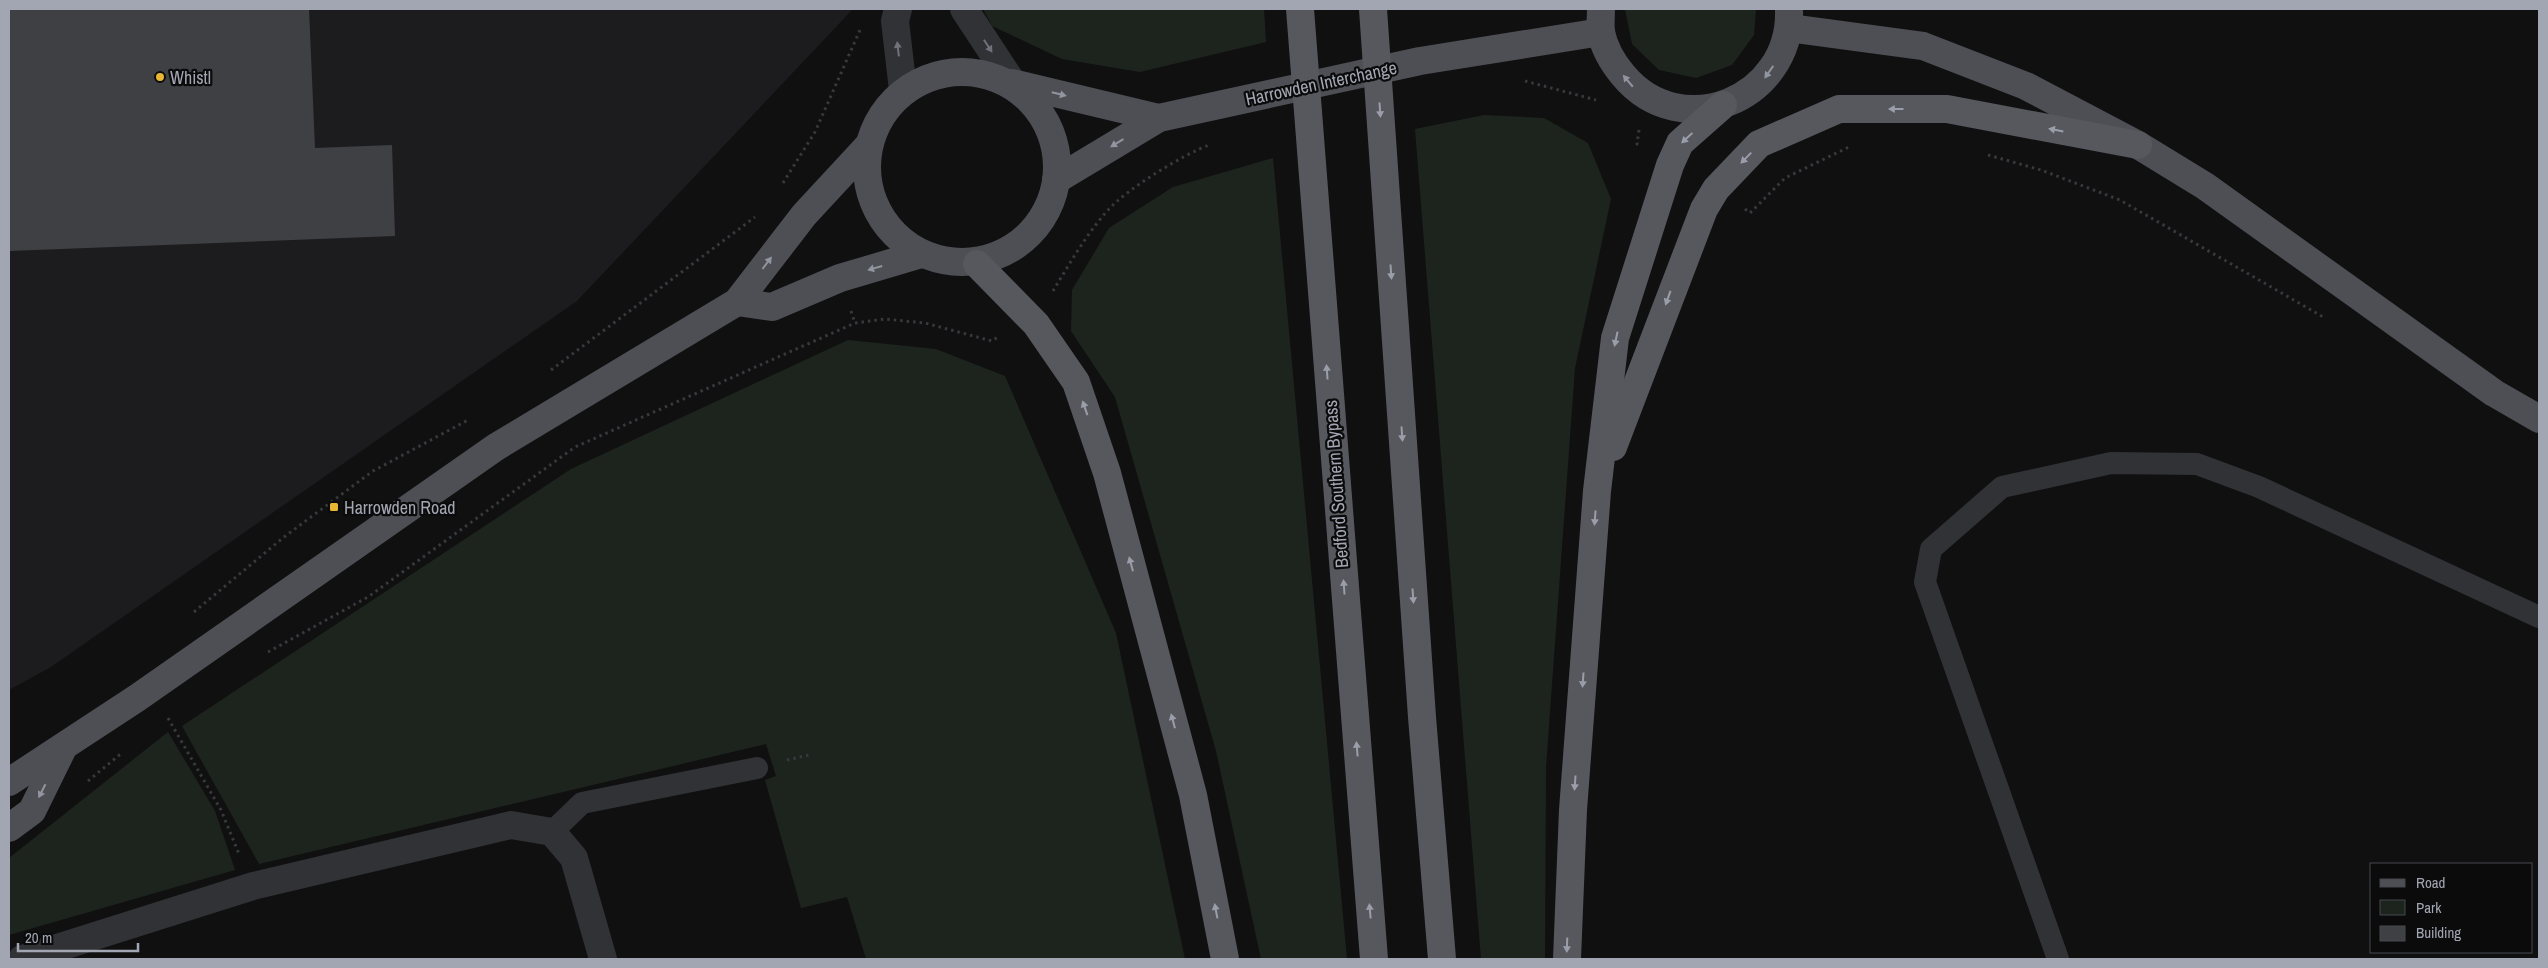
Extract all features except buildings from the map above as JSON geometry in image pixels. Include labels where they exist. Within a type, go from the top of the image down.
[{"type":"highway","name":"Bedford Southern Bypass","points":[[1300,9],[1374,959]]},
{"type":"highway","points":[[1373,9],[1421,707],[1442,959]]},
{"type":"highway","points":[[1567,959],[1573,810],[1597,491],[1615,338],[1670,164],[1680,143],[1723,105]]},
{"type":"highway","points":[[1597,491],[1704,209],[1716,189],[1759,144],[1839,109],[1947,109],[2138,145]]},
{"type":"highway","points":[[977,264],[1036,324],[1076,382],[1107,473],[1193,795],[1225,959]]},
{"type":"main road","points":[[1789,18],[1923,46],[2026,86],[2138,145],[2205,186],[2494,393],[2539,419]]},
{"type":"main road","name":"Harrowden Interchange","points":[[1056,180],[1159,118],[1601,20],[1612,62],[1632,87],[1660,103],[1691,110],[1723,105],[1747,94],[1767,76],[1781,53],[1789,18]]},
{"type":"main road","points":[[9,782],[64,747],[496,447],[737,302],[804,216],[867,147],[880,119],[903,90],[931,74],[956,71],[982,73],[1159,118]]},
{"type":"main road","points":[[867,147],[871,191],[879,212],[898,238],[921,254],[949,264],[977,264],[1007,255],[1031,236],[1048,210],[1056,180],[1044,125],[1033,101],[1012,82]]},
{"type":"main road","points":[[737,302],[772,307],[840,278],[921,254]]},
{"type":"main road","points":[[9,828],[32,811],[64,747]]},
{"type":"street","points":[[898,9],[895,21],[903,90]]},
{"type":"street","points":[[964,9],[1012,82]]},
{"type":"street","points":[[22,959],[253,886],[511,824],[552,832],[574,858],[603,959]]},
{"type":"lane","points":[[2058,959],[1925,582],[1931,549],[2002,488],[2111,463],[2197,464],[2259,487],[2539,617]]},
{"type":"lane","points":[[552,832],[582,803],[757,768]]},
{"type":"path","points":[[781,186],[814,132],[862,25]]},
{"type":"path","points":[[1516,81],[1571,92],[1604,103]]},
{"type":"path","points":[[1633,122],[1639,129],[1637,144],[1643,148]]},
{"type":"path","points":[[1050,296],[1085,238],[1110,207],[1153,176],[1196,150],[1214,144]]},
{"type":"path","points":[[1739,205],[1750,213],[1786,178],[1851,146],[1861,146]]},
{"type":"path","points":[[1986,154],[2041,170],[2120,200],[2330,321]]},
{"type":"path","points":[[545,374],[684,271],[759,212]]},
{"type":"path","points":[[260,657],[368,597],[575,447],[855,323],[885,319],[925,323],[992,341],[1005,332]]},
{"type":"path","points":[[186,619],[284,537],[372,471],[477,415]]},
{"type":"path","points":[[174,711],[167,716],[221,810],[253,886]]},
{"type":"shaded area","points":[[9,9],[853,9],[577,301],[51,667],[9,690]]},
{"type":"green space","points":[[983,9],[1264,9],[1266,42],[1140,72],[1062,59],[992,26]]},
{"type":"green space","points":[[1625,9],[1756,9],[1754,35],[1732,65],[1696,78],[1659,70],[1632,44]]},
{"type":"green space","points":[[1484,115],[1544,118],[1588,143],[1611,199],[1575,368],[1546,767],[1545,959],[1481,959],[1415,129]]},
{"type":"green space","points":[[1273,158],[1347,959],[1261,959],[1216,751],[1115,397],[1071,331],[1072,290],[1109,228],[1173,187]]},
{"type":"green space","points":[[848,340],[936,349],[1005,376],[1116,633],[1185,959],[866,959],[847,897],[801,908],[765,780],[776,776],[766,744],[259,864],[182,726],[571,469]]},
{"type":"green space","points":[[168,732],[215,811],[235,870],[9,935],[9,858]]},
{"type":"place","name":"Whistl","points":[[160,77]]},
{"type":"place","name":"Harrowden Road","points":[[334,507]]}]
